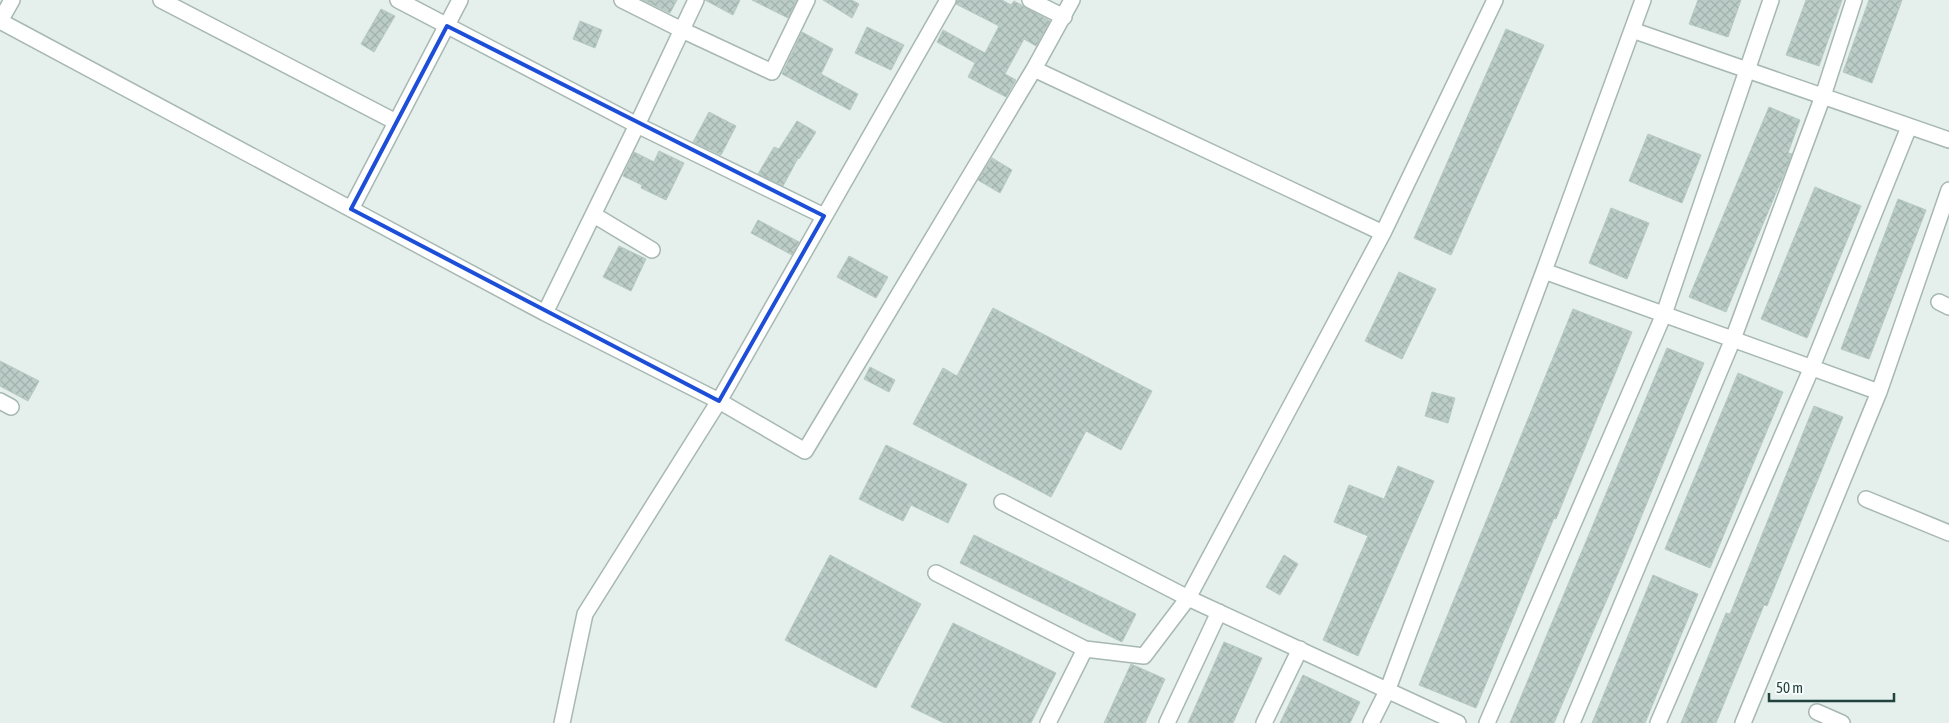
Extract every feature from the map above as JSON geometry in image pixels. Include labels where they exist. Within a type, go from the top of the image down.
[{"type":"street","points":[[12,0],[0,21],[545,313],[719,401],[805,451],[1034,70],[1072,0]]},
{"type":"street","points":[[161,0],[396,122]]},
{"type":"street","points":[[398,0],[638,125],[824,216]]},
{"type":"street","points":[[351,209],[460,0]]},
{"type":"street","points":[[622,0],[772,72],[807,0]]},
{"type":"street","points":[[545,313],[638,125],[696,0]]},
{"type":"street","points":[[562,723],[585,614],[719,401],[948,0]]},
{"type":"street","points":[[1030,0],[1064,17]]},
{"type":"street","points":[[936,573],[1084,649],[1144,656],[1188,598],[1383,233],[1495,0]]},
{"type":"street","points":[[1371,723],[1388,689],[1643,0]]},
{"type":"street","points":[[1486,723],[1664,314],[1771,0]]},
{"type":"street","points":[[1572,723],[1733,339],[1823,96],[1854,0]]},
{"type":"street","points":[[1632,30],[1949,140]]},
{"type":"street","points":[[1034,70],[1383,233]]},
{"type":"street","points":[[1658,723],[1812,368],[1909,127]]},
{"type":"street","points":[[1743,723],[1879,392],[1949,190]]},
{"type":"street","points":[[594,216],[652,250]]},
{"type":"street","points":[[1544,271],[1879,392]]},
{"type":"street","points":[[1866,499],[1949,533]]},
{"type":"street","points":[[1002,502],[1188,598],[1458,723]]},
{"type":"street","points":[[1167,723],[1219,612]]},
{"type":"street","points":[[1048,723],[1084,649]]},
{"type":"street","points":[[1264,723],[1300,649]]},
{"type":"street","points":[[1817,712],[1842,723]]},
{"type":"highlighted area","points":[[447,26],[824,216],[719,401],[351,209]]},
{"type":"building","points":[[643,0],[677,0],[670,13]]},
{"type":"building","points":[[705,0],[740,0],[733,15]]},
{"type":"building","points":[[752,0],[797,0],[788,18]]},
{"type":"building","points":[[823,0],[852,0],[859,4],[852,18]]},
{"type":"building","points":[[957,0],[1002,0],[1011,5],[1014,1],[1050,21],[1036,46],[1024,39],[1005,74],[1016,80],[1006,97],[968,77],[975,63],[937,42],[943,30],[985,53],[999,26],[956,4]]},
{"type":"building","points":[[1698,0],[1741,0],[1728,37],[1689,24]]},
{"type":"building","points":[[1806,0],[1842,0],[1819,66],[1786,55]]},
{"type":"building","points":[[1869,0],[1902,0],[1872,83],[1843,72]]},
{"type":"building","points":[[381,9],[395,16],[374,52],[361,44]]},
{"type":"building","points":[[580,21],[602,30],[595,48],[573,39]]},
{"type":"building","points":[[867,27],[904,45],[891,70],[855,53]]},
{"type":"building","points":[[1506,29],[1544,45],[1451,255],[1414,238]]},
{"type":"building","points":[[802,32],[833,49],[821,74],[858,94],[850,110],[782,74]]},
{"type":"building","points":[[1769,107],[1800,120],[1788,153],[1792,154],[1726,312],[1689,297]]},
{"type":"building","points":[[709,112],[736,126],[721,155],[693,142]]},
{"type":"building","points":[[797,121],[816,132],[798,158],[783,186],[758,174],[774,147],[779,149]]},
{"type":"building","points":[[1648,134],[1701,155],[1682,203],[1629,181]]},
{"type":"building","points":[[659,151],[684,163],[666,200],[641,188],[642,185],[623,176],[634,152],[654,162]]},
{"type":"building","points":[[992,158],[1012,170],[1000,193],[978,180]]},
{"type":"building","points":[[1815,187],[1861,206],[1807,338],[1761,319]]},
{"type":"building","points":[[1898,199],[1926,210],[1869,359],[1841,349]]},
{"type":"building","points":[[1611,208],[1649,223],[1627,279],[1589,263]]},
{"type":"building","points":[[758,220],[799,242],[792,255],[751,233]]},
{"type":"building","points":[[619,246],[646,259],[631,291],[603,277]]},
{"type":"building","points":[[849,256],[888,277],[876,298],[837,277]]},
{"type":"building","points":[[1399,272],[1436,289],[1402,359],[1365,341]]},
{"type":"building","points":[[993,308],[1152,391],[1121,450],[1086,431],[1051,497],[913,424],[943,368],[957,376]]},
{"type":"building","points":[[1573,309],[1632,332],[1476,708],[1419,685]]},
{"type":"building","points":[[1667,348],[1704,363],[1622,564],[1554,723],[1510,723]]},
{"type":"building","points":[[0,361],[39,381],[28,401],[0,386]]},
{"type":"building","points":[[870,367],[895,380],[889,392],[864,379]]},
{"type":"building","points":[[1738,373],[1783,392],[1710,568],[1665,549]]},
{"type":"building","points":[[1432,392],[1455,398],[1448,423],[1425,416]]},
{"type":"building","points":[[1814,406],[1843,417],[1767,606],[1764,605],[1716,723],[1681,723],[1726,613],[1730,614]]},
{"type":"building","points":[[886,445],[967,484],[948,523],[911,505],[903,521],[859,499]]},
{"type":"building","points":[[1398,466],[1434,481],[1358,656],[1323,640],[1368,536],[1334,522],[1349,485],[1384,499]]},
{"type":"building","points":[[974,535],[1136,614],[1122,642],[960,563]]},
{"type":"building","points":[[830,555],[921,604],[876,688],[785,640]]},
{"type":"building","points":[[1284,555],[1298,564],[1280,595],[1266,587]]},
{"type":"building","points":[[1653,575],[1698,594],[1645,723],[1592,723]]},
{"type":"building","points":[[953,623],[1056,673],[1031,723],[944,723],[911,707]]},
{"type":"building","points":[[1224,642],[1262,658],[1233,723],[1188,723]]},
{"type":"building","points":[[1131,664],[1165,679],[1145,723],[1104,723]]},
{"type":"building","points":[[1303,675],[1360,702],[1350,723],[1280,723]]}]
